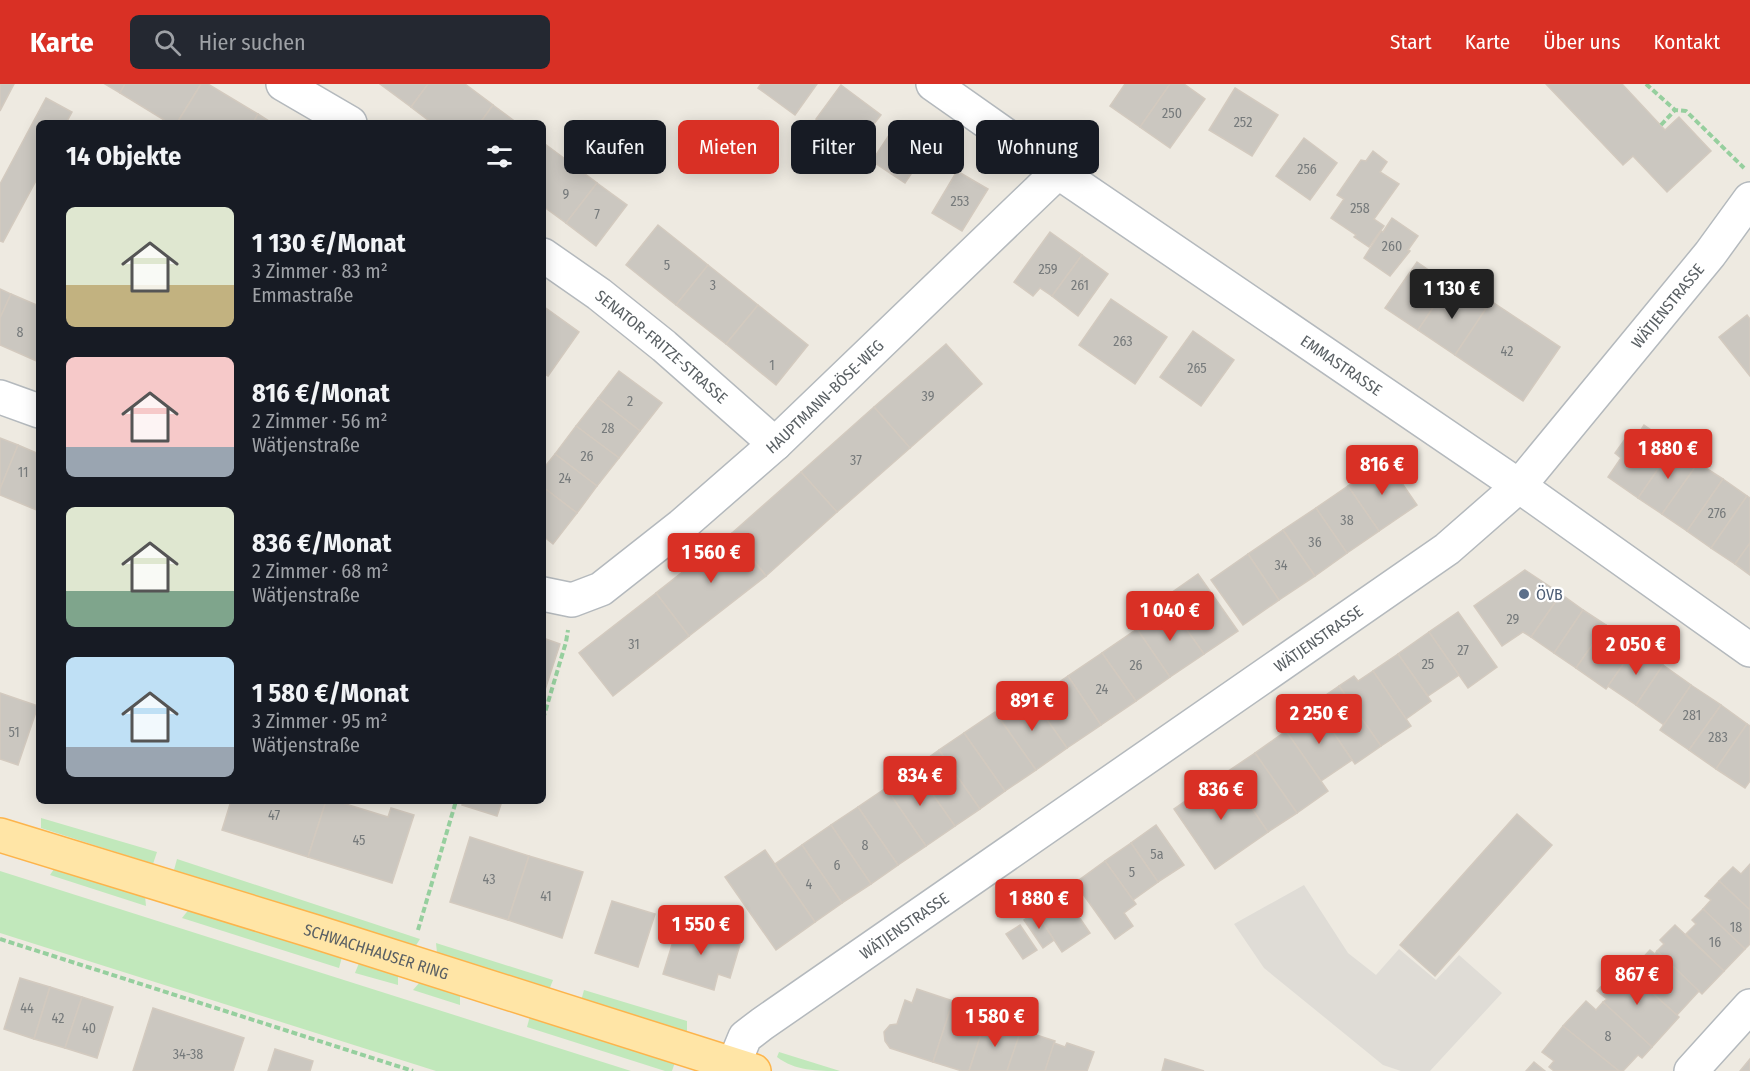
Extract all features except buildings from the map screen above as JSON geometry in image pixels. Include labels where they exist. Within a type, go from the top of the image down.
[{"type":"main road","name":"SCHWACHHAUSER RING","points":[[0,835],[408,961],[740,1069]]},
{"type":"street","points":[[283,84],[345,120]]},
{"type":"street","name":"EMMASTRASSE","points":[[933,84],[984,120]]},
{"type":"street","name":"HAUPTMANN-BÖSE-WEG","points":[[558,597],[601,589],[681,526],[775,444],[1056,174]]},
{"type":"street","name":"EMMASTRASSE","points":[[1061,174],[1519,486],[1750,650]]},
{"type":"street","name":"WÄTJENSTRASSE","points":[[740,1069],[746,1036],[762,1024],[1447,549],[1519,486],[1710,254],[1750,198]]},
{"type":"street","name":"SENATOR-FRITZE-STRASSE","points":[[546,257],[599,294],[655,339],[775,444]]},
{"type":"street","points":[[0,397],[36,410]]},
{"type":"street","points":[[1690,1071],[1750,1006]]},
{"type":"path","points":[[1646,84],[1675,110],[1686,111],[1750,174]]},
{"type":"path","points":[[1661,125],[1675,110]]},
{"type":"path","points":[[546,709],[566,642],[558,597]]},
{"type":"path","points":[[408,961],[455,804]]},
{"type":"path","points":[[0,939],[413,1071]]},
{"type":"shaded area","points":[[1304,885],[1348,953],[1376,975],[1399,949],[1436,980],[1459,955],[1502,993],[1430,1071],[1401,1071],[1383,1065],[1264,968],[1234,924]]},
{"type":"green space","points":[[41,818],[157,852],[153,864],[41,828]]},
{"type":"green space","points":[[177,859],[420,939],[415,947],[174,870]]},
{"type":"green space","points":[[56,866],[145,896],[146,906],[50,875]]},
{"type":"green space","points":[[0,871],[631,1071],[436,1071],[0,933]]},
{"type":"green space","points":[[190,908],[342,957],[339,968],[182,918]]},
{"type":"green space","points":[[436,943],[553,980],[549,990],[437,953]]},
{"type":"green space","points":[[359,963],[398,975],[398,985],[355,973]]},
{"type":"green space","points":[[420,982],[460,994],[460,1005],[413,990]]},
{"type":"green space","points":[[584,990],[687,1021],[687,1034],[581,1001]]},
{"type":"green space","points":[[530,1016],[675,1062],[672,1071],[665,1071],[527,1027]]},
{"type":"green space","points":[[779,1052],[840,1071],[799,1068],[777,1057]]},
{"type":"place","name":"ÖVB","points":[[1524,594]]}]
